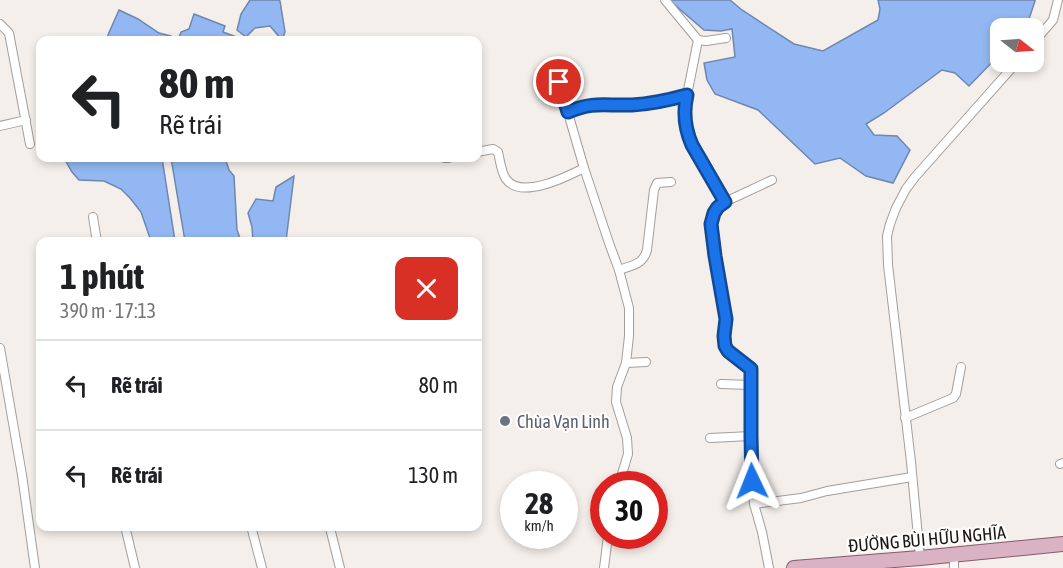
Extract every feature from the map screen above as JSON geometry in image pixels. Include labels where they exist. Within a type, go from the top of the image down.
[{"type":"main road","name":"ĐƯỜNG BÙI HỮU NGHĨA","points":[[794,568],[954,562],[1063,544]]},
{"type":"street","points":[[665,0],[698,40],[726,38]]},
{"type":"street","points":[[1044,30],[1053,20],[1058,0]]},
{"type":"street","points":[[0,24],[9,33],[30,144]]},
{"type":"street","points":[[698,40],[684,106],[687,135],[725,202]]},
{"type":"street","points":[[917,562],[912,477],[888,265],[887,236],[896,208],[906,189],[1008,72]]},
{"type":"street","points":[[559,82],[629,308],[626,363],[616,387],[616,402],[627,438],[628,454],[623,471]]},
{"type":"street","points":[[568,112],[582,106],[630,105],[666,101],[687,95]]},
{"type":"street","points":[[0,126],[26,120]]},
{"type":"street","points":[[482,151],[493,149],[498,152],[505,177],[513,186],[523,188],[550,183],[584,168]]},
{"type":"street","points":[[769,568],[754,504],[751,369],[725,346],[726,319],[711,224],[718,207],[772,180]]},
{"type":"street","points":[[619,270],[641,262],[645,258],[648,250],[654,190],[657,183],[671,182]]},
{"type":"street","points":[[93,217],[96,237]]},
{"type":"street","points":[[0,348],[35,568]]},
{"type":"street","points":[[626,363],[646,362]]},
{"type":"street","points":[[905,418],[952,398],[956,394],[961,367]]},
{"type":"street","points":[[721,384],[752,386]]},
{"type":"street","points":[[710,438],[751,436]]},
{"type":"street","points":[[754,504],[801,498],[912,477]]},
{"type":"street","points":[[126,531],[135,568]]},
{"type":"street","points":[[252,531],[262,568]]},
{"type":"street","points":[[331,531],[340,568]]},
{"type":"street","points":[[604,568],[606,549]]},
{"type":"water","points":[[250,0],[280,1],[285,32],[284,36],[279,36],[270,26],[255,28],[245,36],[237,30],[241,14]]},
{"type":"water","points":[[669,0],[730,0],[794,44],[823,51],[878,20],[880,9],[878,0],[1035,0],[1029,18],[990,18],[990,64],[969,86],[955,73],[942,70],[866,124],[874,135],[897,136],[910,150],[893,183],[866,176],[840,158],[815,164],[758,110],[715,94],[707,80],[704,63],[735,57],[732,29],[704,30]]},
{"type":"water","points":[[119,10],[159,33],[171,36],[108,36]]},
{"type":"water","points":[[194,14],[225,26],[223,32],[234,36],[180,36],[181,32],[189,29]]},
{"type":"water","points":[[66,162],[163,162],[174,237],[150,237],[141,212],[121,189],[104,181],[79,180]]},
{"type":"water","points":[[172,162],[226,162],[234,176],[237,230],[240,237],[184,237]]},
{"type":"water","points":[[294,176],[286,237],[253,237],[248,213],[256,199],[273,201],[276,187]]},
{"type":"place","name":"Chùa Vạn Linh","points":[[505,421]]},
{"type":"route","points":[[559,82],[568,112],[582,106],[630,105],[666,101],[687,95],[684,106],[687,135],[725,202],[714,213],[711,224],[726,319],[725,346],[751,369],[752,481]]}]
